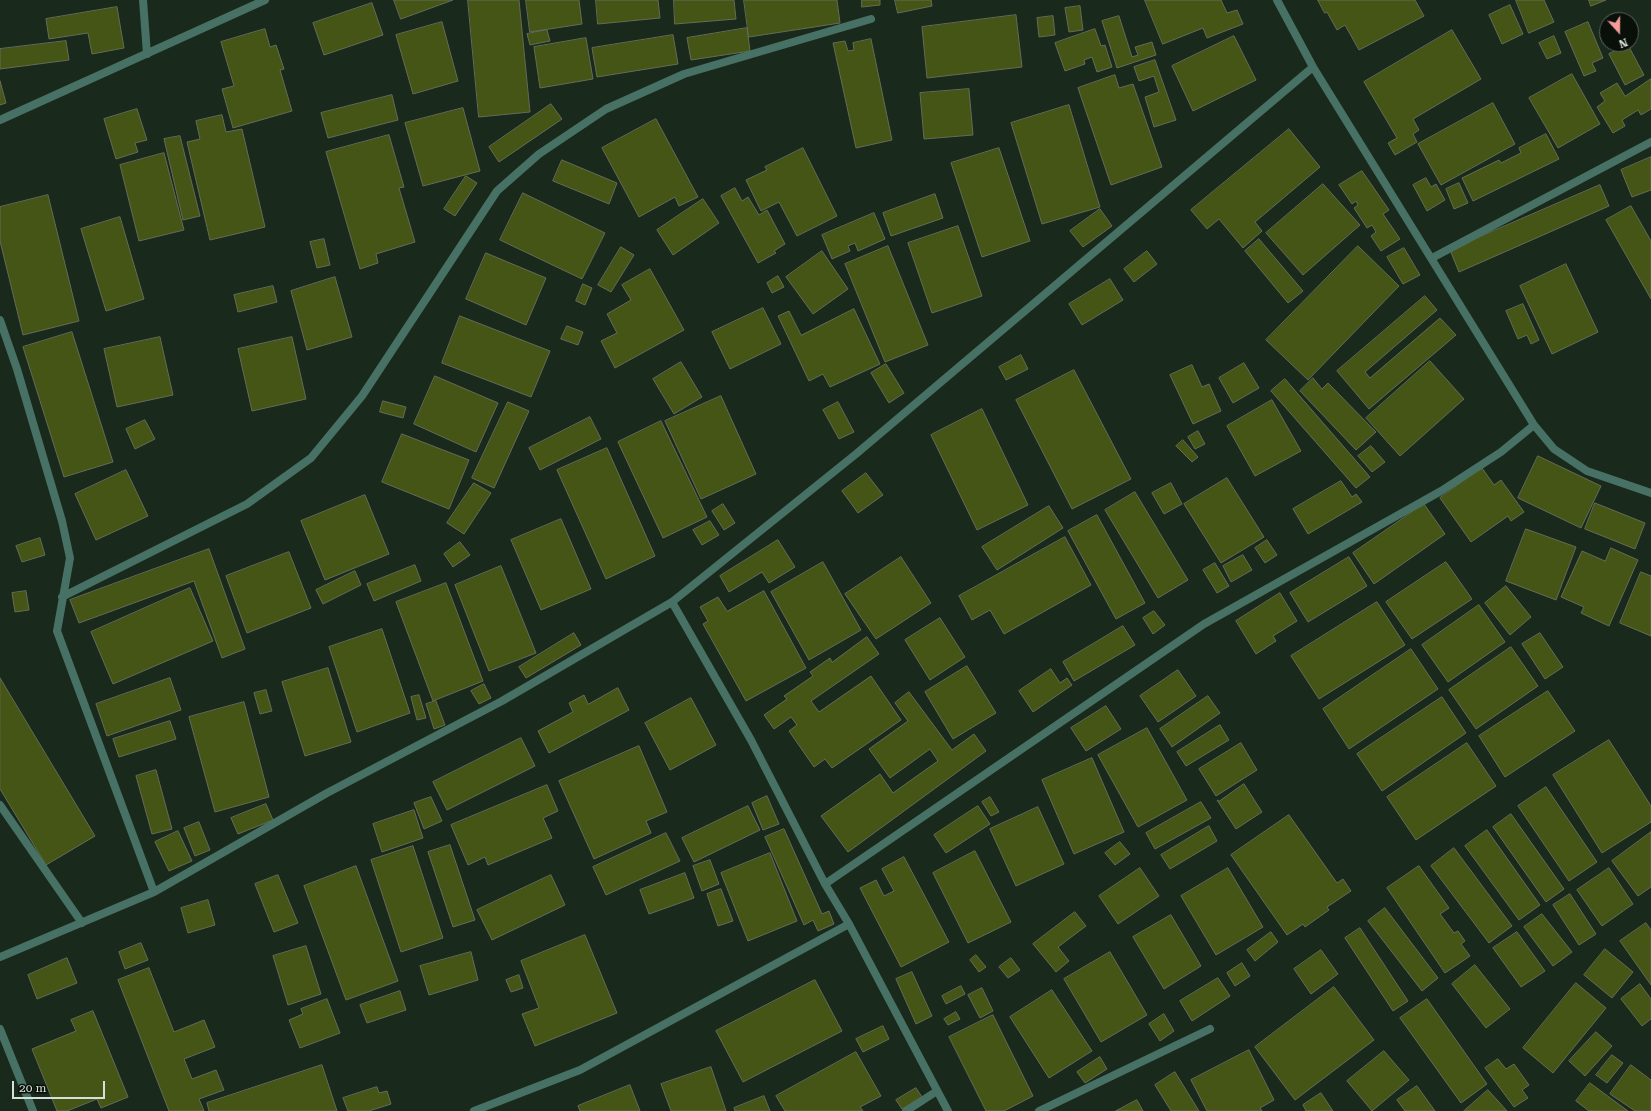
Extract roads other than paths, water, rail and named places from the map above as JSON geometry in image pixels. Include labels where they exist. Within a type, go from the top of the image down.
[{"type":"street","points":[[143,0],[147,54]]},
{"type":"street","points":[[0,120],[265,0]]},
{"type":"street","points":[[1277,0],[1313,67],[1534,425],[1554,450],[1587,471],[1651,493]]},
{"type":"street","points":[[62,597],[247,504],[311,458],[362,396],[497,191],[538,154],[606,109],[684,74],[871,19]]},
{"type":"street","points":[[0,957],[154,892],[328,793],[502,701],[672,602],[856,454],[1313,67]]},
{"type":"street","points":[[1432,258],[1651,142]]},
{"type":"street","points":[[0,320],[20,377],[62,521],[70,558],[57,631],[154,892]]},
{"type":"street","points":[[825,884],[1204,624],[1441,491],[1501,452],[1534,425]]},
{"type":"street","points":[[672,602],[751,740],[825,884],[849,924],[948,1111]]},
{"type":"street","points":[[0,804],[82,923]]},
{"type":"street","points":[[474,1111],[580,1070],[849,924]]},
{"type":"street","points":[[0,1029],[33,1111]]},
{"type":"street","points":[[1039,1111],[1210,1029]]},
{"type":"street","points":[[906,1111],[937,1090]]}]
